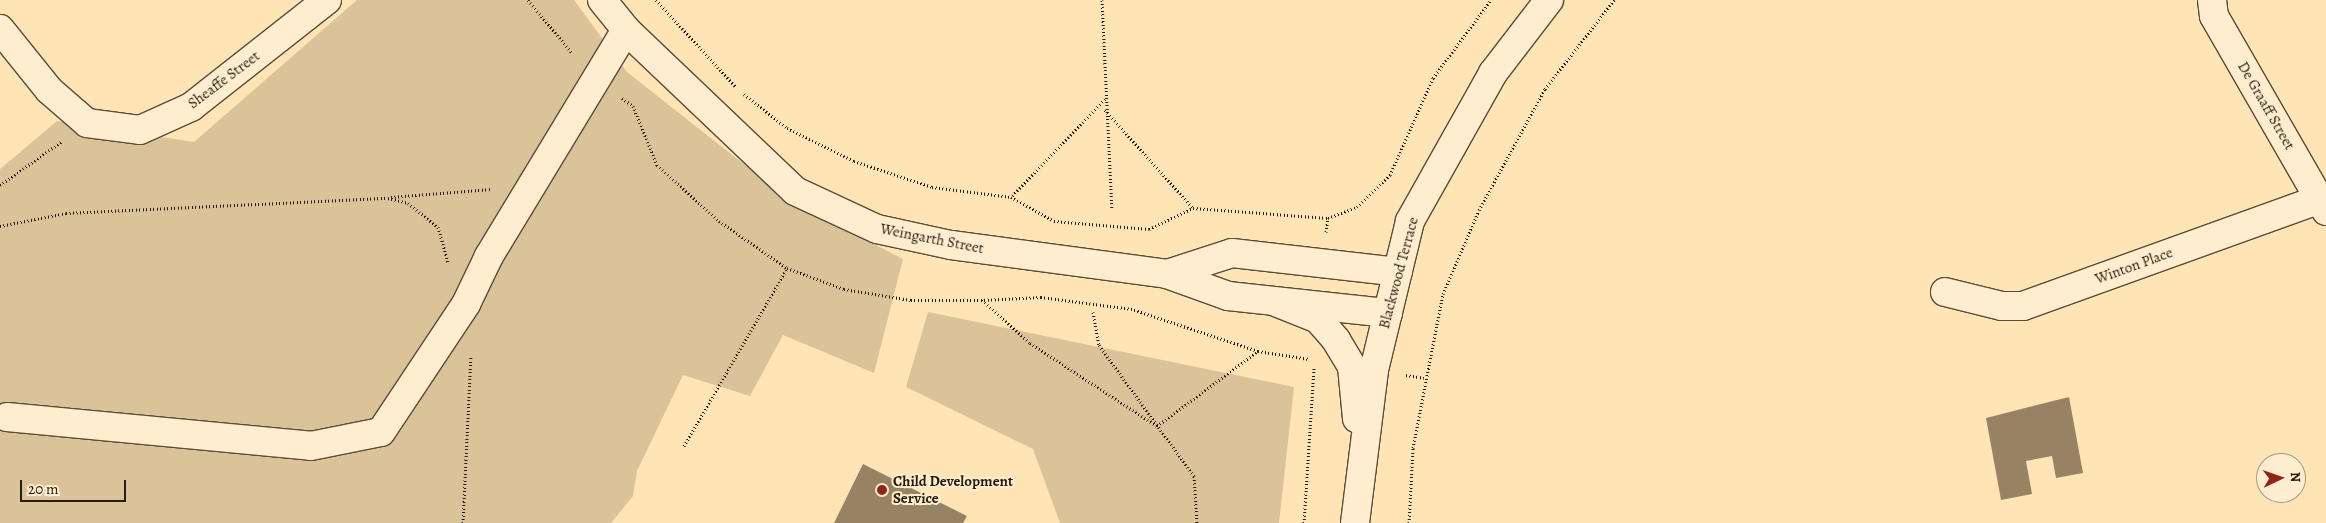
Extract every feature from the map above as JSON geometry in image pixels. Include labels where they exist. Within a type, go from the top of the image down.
[{"type":"street","name":"Sheaffe Street","points":[[87,122],[140,130],[191,107],[327,0]]},
{"type":"street","name":"Weingarth Street","points":[[602,0],[626,30],[795,191],[877,229],[951,245],[1167,274],[1228,296],[1388,313]]},
{"type":"street","name":"Blackwood Terrace","points":[[1355,523],[1360,463],[1388,313],[1410,221],[1493,73],[1549,0]]},
{"type":"street","name":"De Graaff Street","points":[[2212,0],[2214,16],[2323,205]]},
{"type":"street","points":[[0,29],[49,90],[87,122]]},
{"type":"street","points":[[7,417],[311,446],[381,432],[466,304],[489,256],[626,30]]},
{"type":"street","name":"Winton Place","points":[[1945,292],[2002,306],[2023,306],[2323,205]]},
{"type":"street","name":"Weingarth Street","points":[[1167,274],[1232,254],[1398,272]]},
{"type":"street","points":[[1273,301],[1318,319],[1352,367],[1360,463]]},
{"type":"path","points":[[528,0],[597,78],[633,106],[657,165],[718,221],[787,268],[844,289],[902,298],[982,300],[1041,297],[1132,309],[1258,351],[1314,360],[1304,523]]},
{"type":"path","points":[[656,0],[740,91],[787,128],[854,161],[932,187],[1011,196],[1054,220],[1149,229],[1193,208],[1328,218],[1357,207],[1390,175],[1433,78],[1492,0]]},
{"type":"path","points":[[1102,0],[1105,110],[1112,209]]},
{"type":"path","points":[[1409,523],[1413,448],[1443,294],[1478,210],[1544,89],[1614,0]]},
{"type":"path","points":[[1011,196],[1105,99]]},
{"type":"path","points":[[1105,110],[1193,208]]},
{"type":"path","points":[[0,185],[87,122]]},
{"type":"path","points":[[0,226],[66,213],[388,198],[500,188]]},
{"type":"path","points":[[388,198],[408,203],[438,227],[449,252],[448,268]]},
{"type":"path","points":[[684,446],[787,268]]},
{"type":"path","points":[[982,300],[1038,348],[1157,426]]},
{"type":"path","points":[[1093,312],[1098,346],[1194,476],[1197,523]]},
{"type":"path","points":[[463,523],[472,351]]},
{"type":"path","points":[[1157,426],[1258,351]]},
{"type":"shaded area","points":[[357,0],[574,0],[627,72],[792,202],[903,259],[874,373],[783,335],[750,396],[683,375],[637,471],[633,496],[611,523],[0,523],[0,169],[57,121],[194,142]]},
{"type":"shaded area","points":[[928,312],[1294,387],[1279,523],[1060,523],[1033,449],[906,387]]},
{"type":"building","points":[[2069,397],[2083,473],[2056,478],[2052,456],[2026,461],[2032,494],[2001,500],[1986,418]]},
{"type":"building","name":"Child Development Service","points":[[863,464],[967,516],[963,523],[834,523]]},
{"type":"place","name":"Child Development Service","points":[[882,490]]}]
